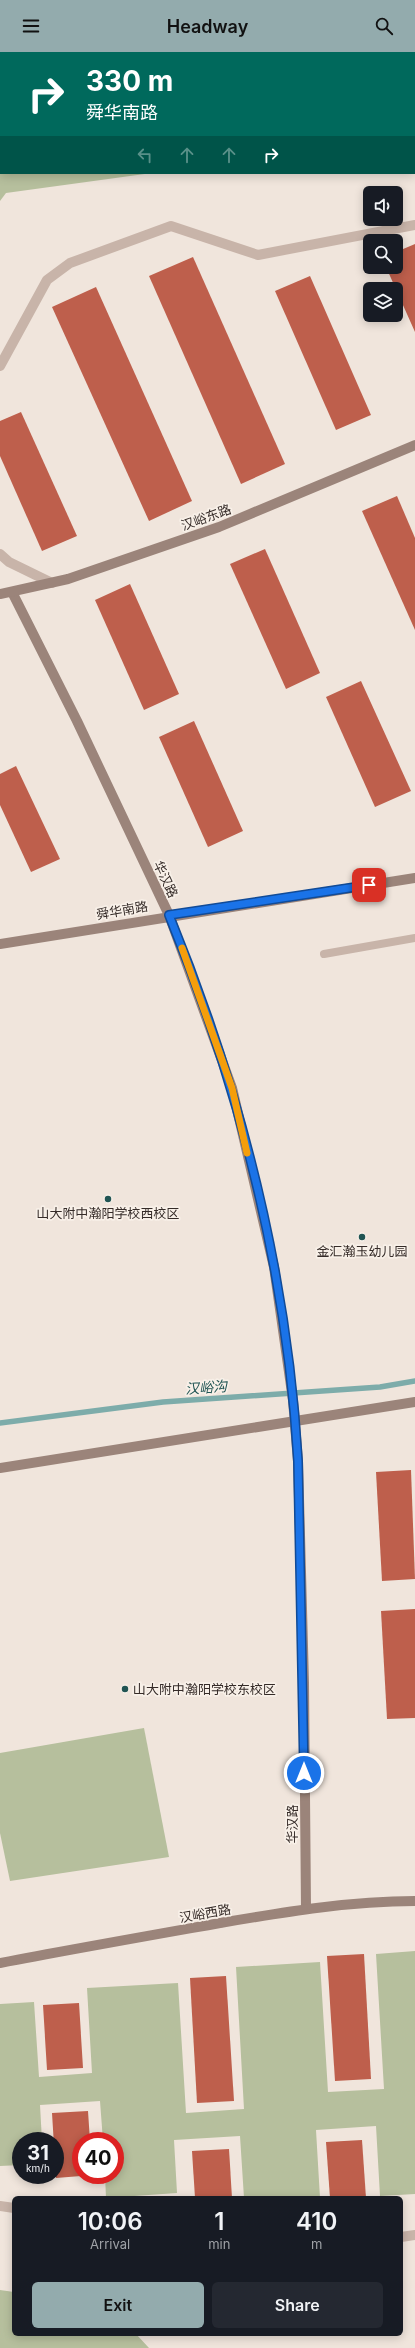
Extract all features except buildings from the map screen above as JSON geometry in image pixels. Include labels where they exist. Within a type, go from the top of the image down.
[{"type":"street","points":[[0,366],[47,280],[70,263],[171,226],[258,255],[415,225]]},
{"type":"street","name":"汉峪东路","points":[[0,594],[68,579],[219,527],[415,445]]},
{"type":"street","points":[[0,554],[9,562],[52,583]]},
{"type":"street","name":"华汉路","points":[[12,592],[77,721],[169,915],[232,1088],[274,1267],[296,1421],[304,1683],[306,1909]]},
{"type":"street","name":"舜华南路","points":[[0,944],[169,915],[415,878]]},
{"type":"street","points":[[0,1468],[415,1402]]},
{"type":"street","name":"汉峪西路","points":[[0,1963],[100,1943],[306,1909],[384,1901],[415,1901]]},
{"type":"street","points":[[0,2206],[12,2208]]},
{"type":"street","points":[[403,2237],[415,2235]]},
{"type":"lane","points":[[324,954],[415,938]]},
{"type":"green space","points":[[0,174],[145,174],[6,193],[0,201]]},
{"type":"green space","points":[[144,1728],[169,1857],[10,1881],[0,1833],[0,1753]]},
{"type":"green space","points":[[415,1951],[415,2194],[380,2196],[376,2126],[316,2130],[320,2196],[244,2196],[240,2136],[174,2140],[177,2193],[134,2196],[106,2196],[105,2184],[124,2184],[124,2132],[102,2132],[100,2101],[40,2105],[42,2132],[12,2132],[12,2165],[0,2166],[0,2004],[34,2002],[39,2077],[92,2073],[87,1988],[178,1983],[186,2113],[244,2109],[236,1967],[320,1962],[328,2092],[384,2089],[376,1954]]},
{"type":"green space","points":[[0,2290],[12,2292],[12,2336],[138,2336],[149,2348],[0,2348]]},
{"type":"waterway","name":"汉峪沟","points":[[0,1423],[163,1402],[380,1387],[415,1381]]},
{"type":"slow traffic","points":[[182,948],[232,1088],[247,1153]]},
{"type":"place","name":"山大附中瀚阳学校西校区","points":[[108,1199]]},
{"type":"place","name":"金汇瀚玉幼儿园","points":[[362,1237]]},
{"type":"place","name":"山大附中瀚阳学校东校区","points":[[125,1689]]},
{"type":"route","points":[[304,1773],[304,1683],[296,1421],[274,1267],[232,1088],[182,947],[169,915],[369,885]]}]
